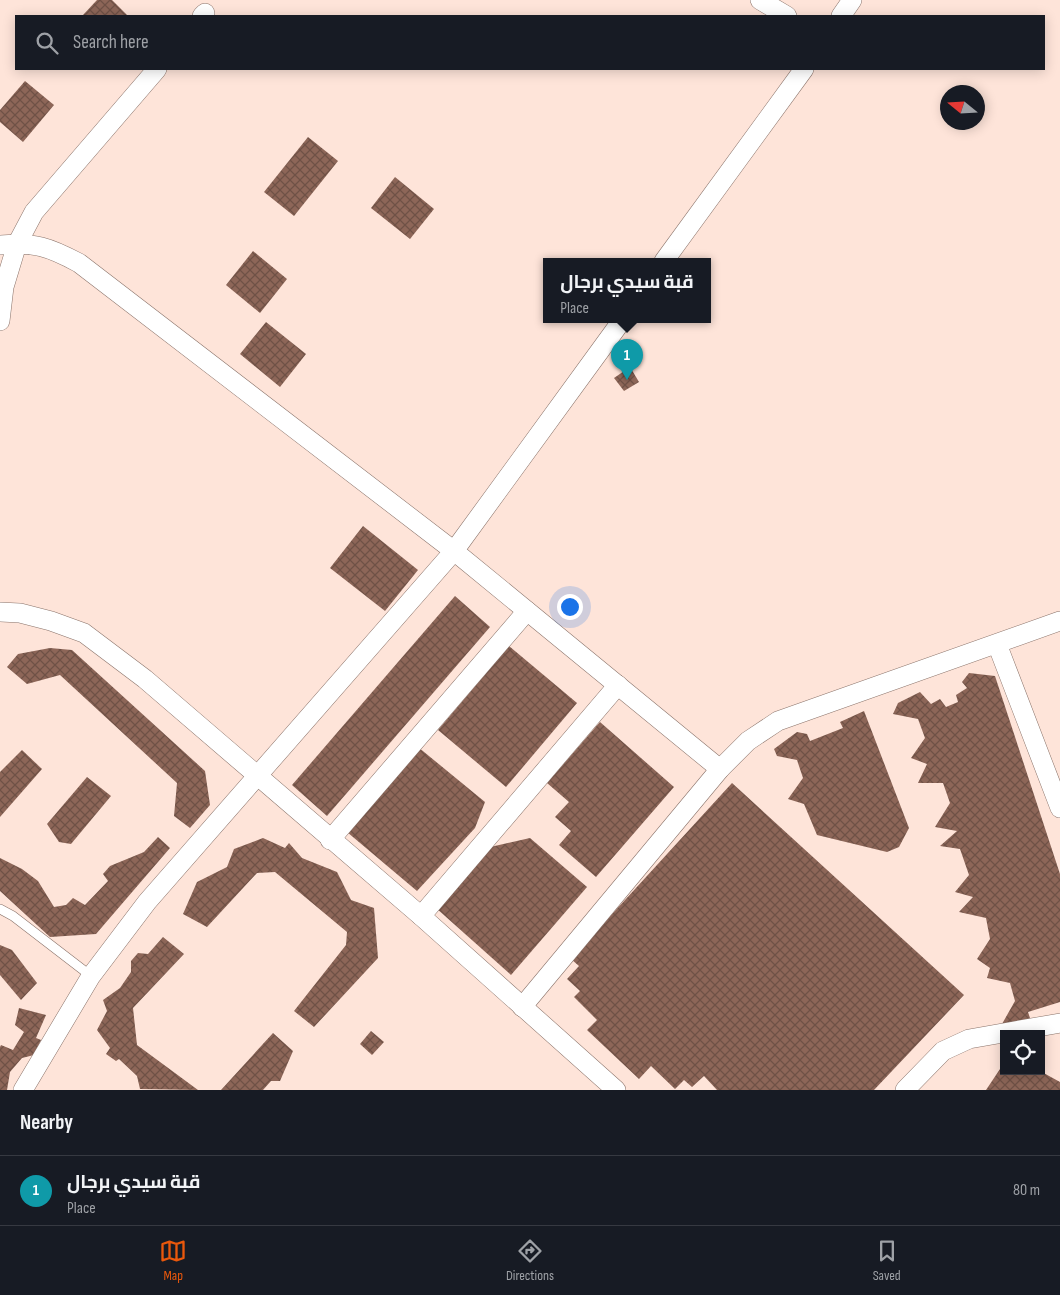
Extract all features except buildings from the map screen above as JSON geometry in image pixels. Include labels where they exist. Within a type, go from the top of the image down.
[{"type":"street","points":[[760,0],[785,15]]},
{"type":"street","points":[[842,15],[852,0]]},
{"type":"street","points":[[0,321],[9,244],[34,212],[156,70]]},
{"type":"street","points":[[666,258],[803,70]]},
{"type":"street","points":[[9,244],[50,248],[79,263],[454,551],[720,769]]},
{"type":"street","points":[[23,1090],[91,976],[147,902],[454,551],[619,323]]},
{"type":"street","points":[[330,840],[527,611]]},
{"type":"street","points":[[0,612],[20,613],[51,621],[84,633],[145,679],[330,840],[421,916],[616,1090]]},
{"type":"street","points":[[522,1007],[720,769],[748,741],[778,721],[1060,621]]},
{"type":"street","points":[[997,644],[1053,769],[1060,808]]},
{"type":"street","points":[[421,916],[618,685]]},
{"type":"street","points":[[905,1090],[943,1052],[969,1038],[1060,1024]]},
{"type":"lane","points":[[0,910],[13,916],[91,976]]},
{"type":"place","name":"قبة سيدي برجال","points":[[627,380]]}]
